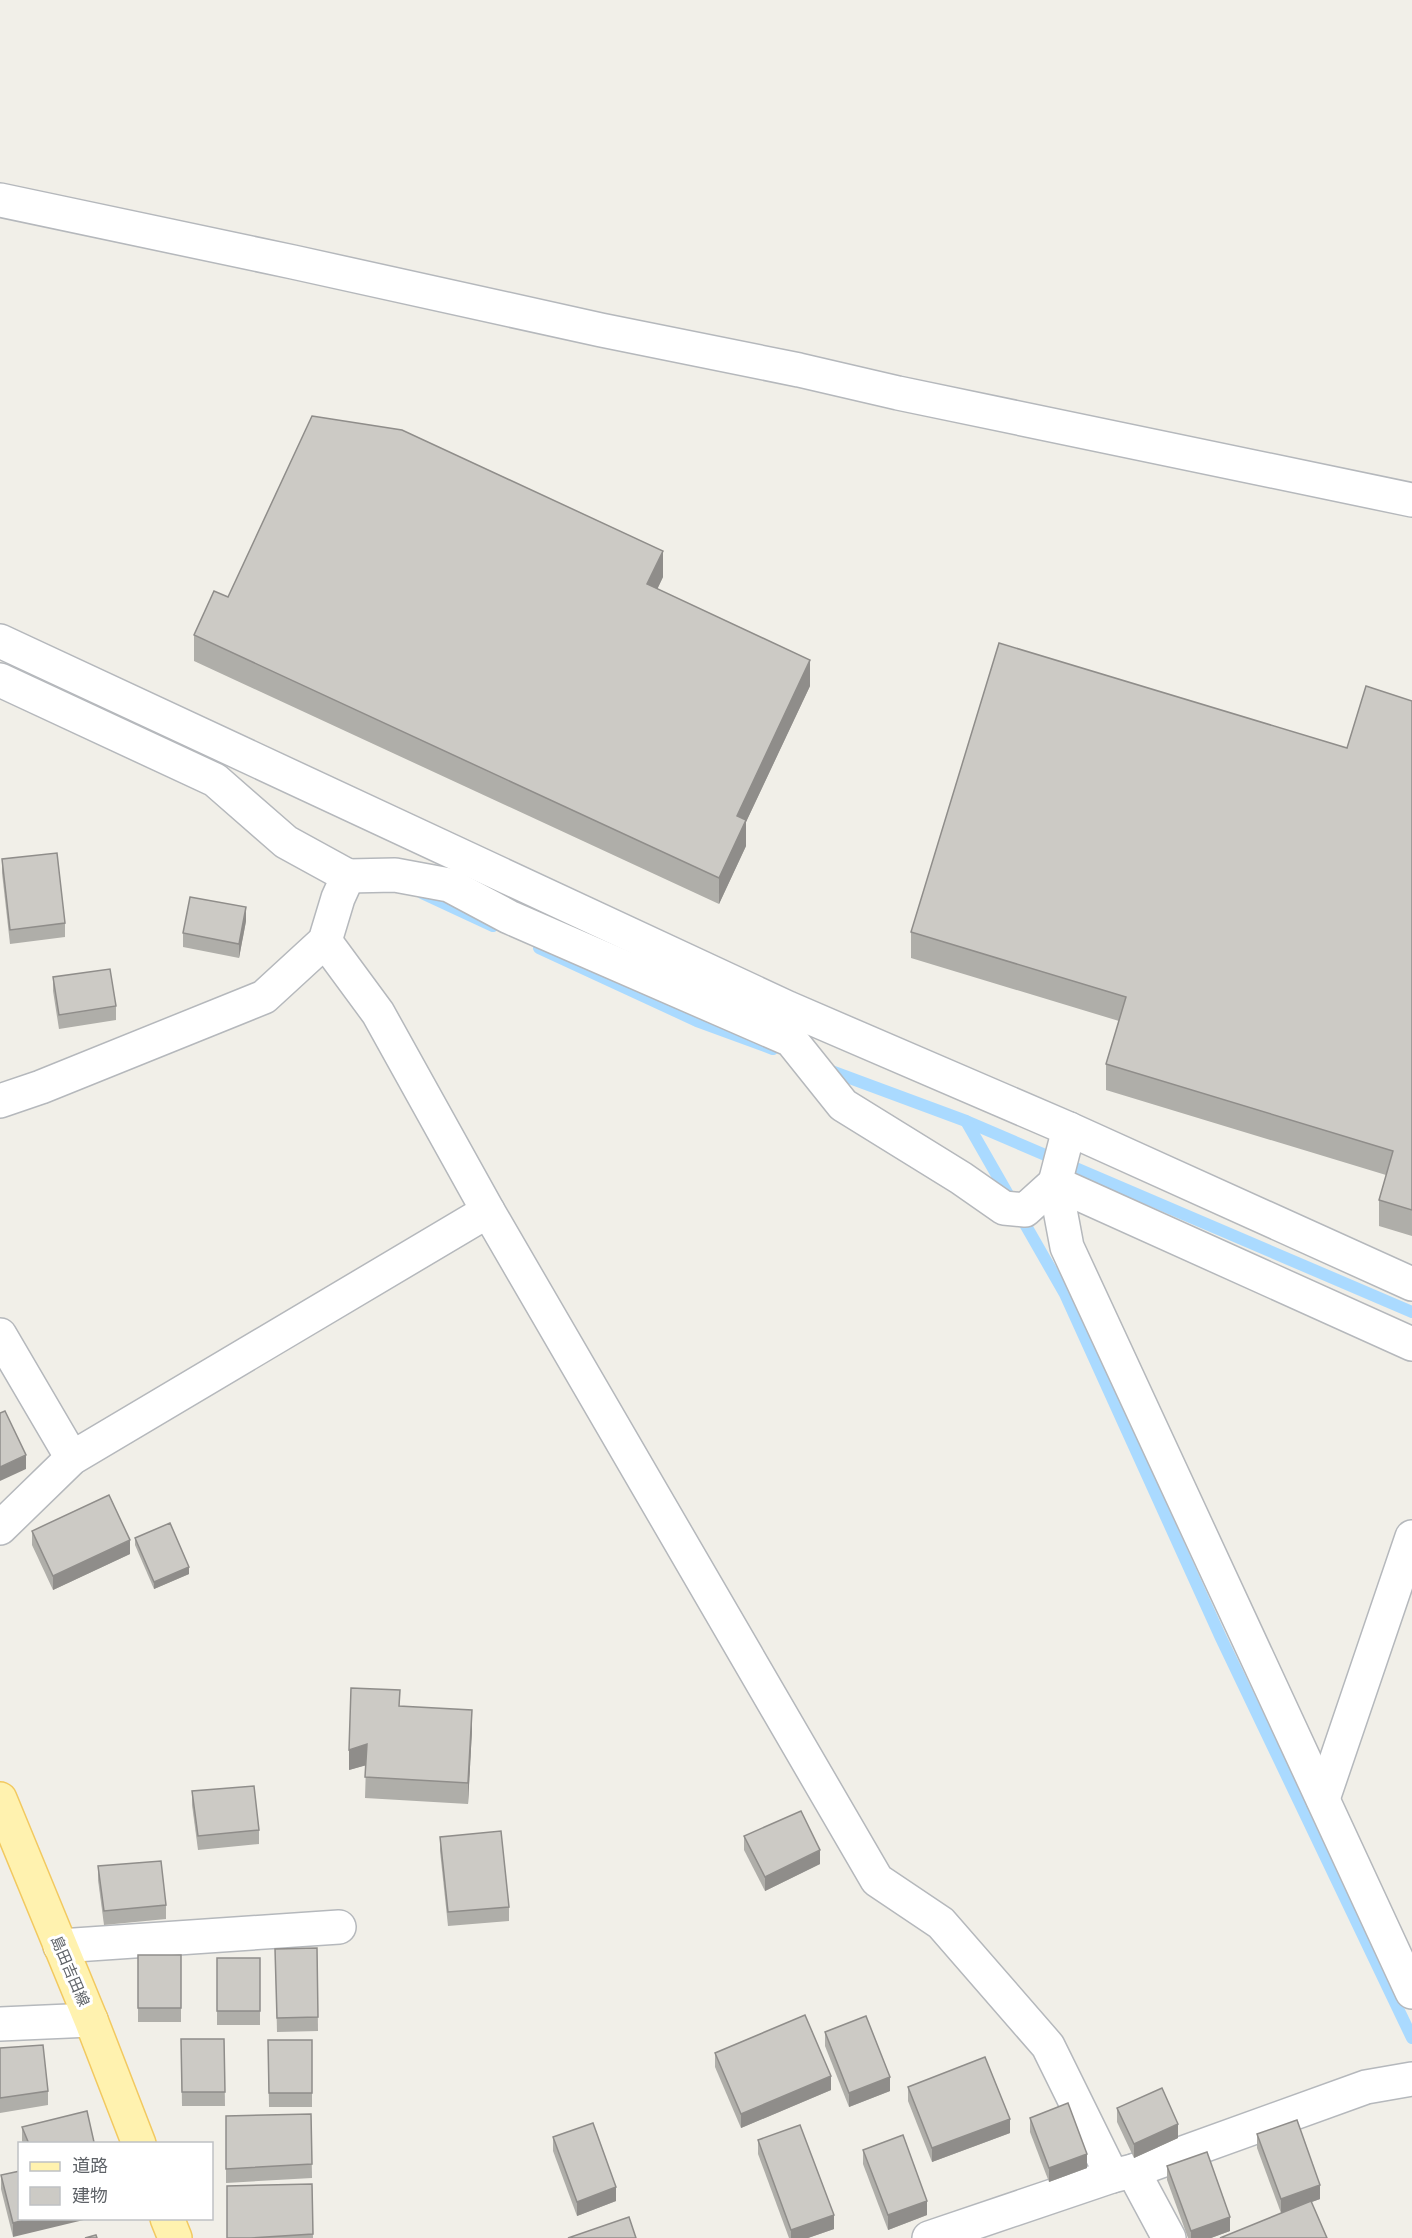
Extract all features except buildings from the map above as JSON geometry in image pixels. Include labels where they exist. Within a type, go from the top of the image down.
[{"type":"main road","name":"島田吉田線","points":[[0,1799],[138,2142]]},
{"type":"main road","points":[[168,2220],[175,2238]]},
{"type":"street","points":[[0,200],[601,330],[1412,500]]},
{"type":"street","points":[[0,641],[788,1008],[1069,1129],[1412,1284]]},
{"type":"street","points":[[0,680],[215,780],[286,842],[348,876],[395,875],[449,885],[508,916],[791,1040],[843,1105],[961,1178],[1004,1208],[1025,1210],[1055,1184]]},
{"type":"street","points":[[0,1101],[41,1087],[264,997],[325,941],[338,898],[348,876]]},
{"type":"street","points":[[325,941],[378,1013],[488,1211],[877,1880],[941,1923],[1048,2046],[1123,2173],[1169,2238]]},
{"type":"street","points":[[1069,1129],[1055,1184],[1067,1247],[1412,1992]]},
{"type":"street","points":[[1055,1184],[1412,1344]]},
{"type":"street","points":[[0,1528],[72,1458],[488,1211]]},
{"type":"street","points":[[0,1335],[72,1458]]},
{"type":"street","points":[[1323,1799],[1412,1537]]},
{"type":"street","points":[[60,1946],[339,1927]]},
{"type":"street","points":[[0,2024],[91,2020]]},
{"type":"street","points":[[929,2238],[1123,2173],[1366,2087],[1412,2079]]},
{"type":"waterway","points":[[422,893],[493,926]]},
{"type":"waterway","points":[[539,948],[697,1021],[773,1049]]},
{"type":"waterway","points":[[823,1068],[966,1121],[1412,1312]]},
{"type":"waterway","points":[[966,1121],[1065,1294],[1221,1638],[1412,2038]]}]
